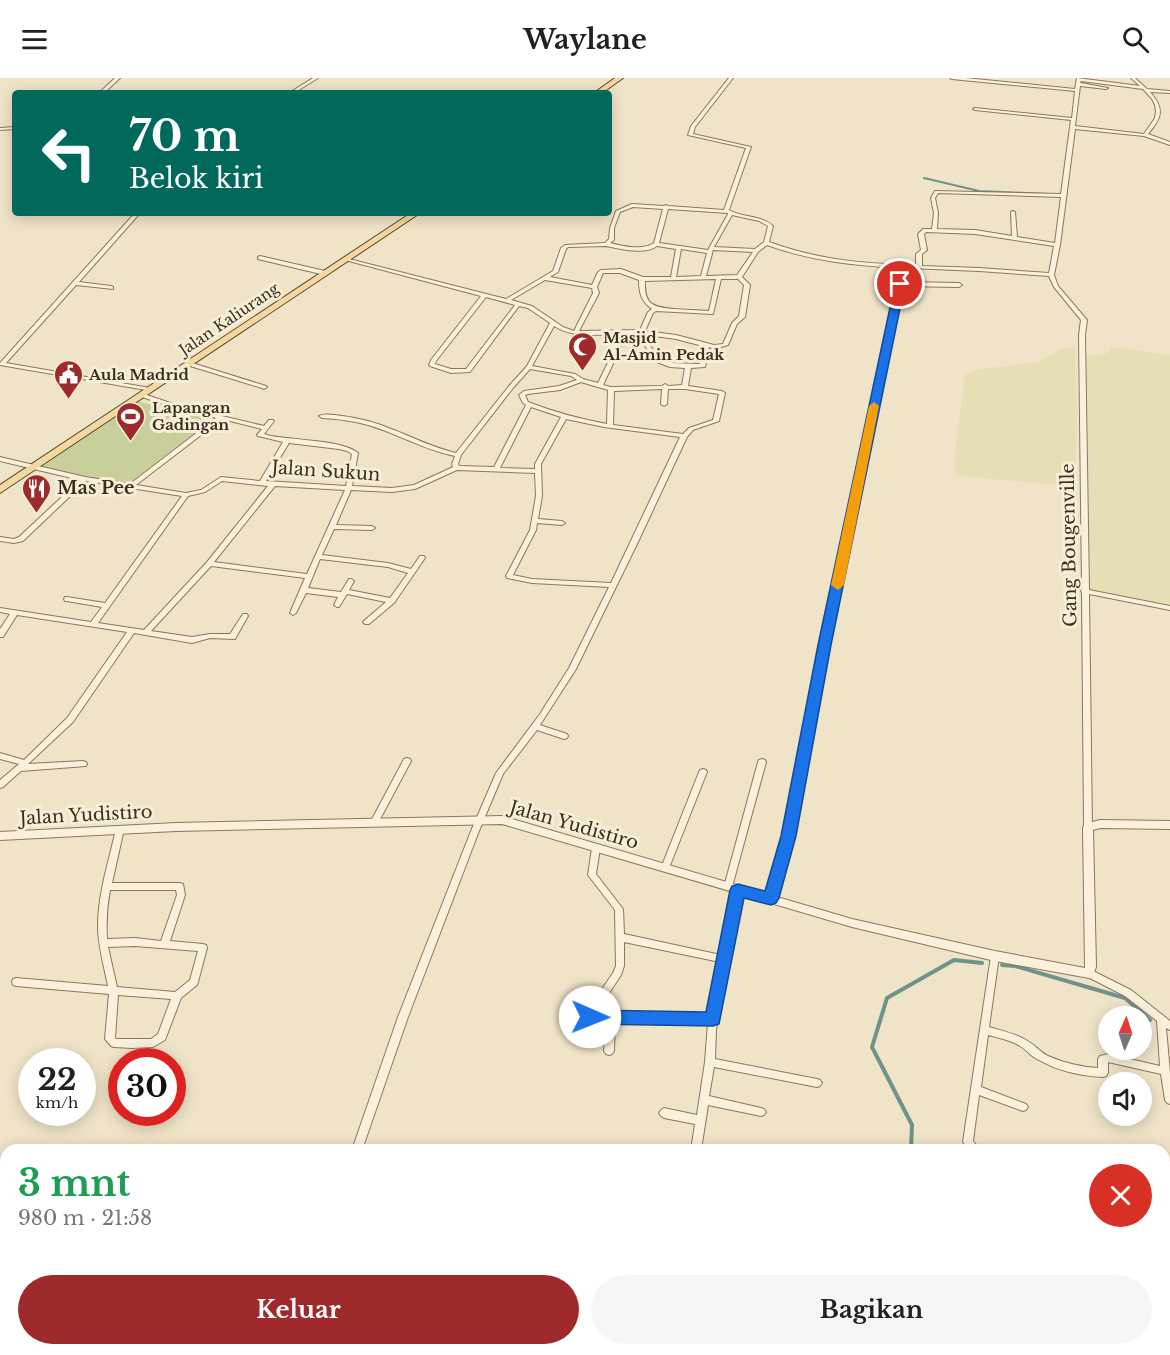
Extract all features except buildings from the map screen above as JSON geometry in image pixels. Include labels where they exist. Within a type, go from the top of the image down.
[{"type":"main road","points":[[602,90],[620,78]]},
{"type":"main road","name":"Jalan Kaliurang","points":[[0,490],[412,216]]},
{"type":"street","points":[[104,90],[118,78]]},
{"type":"street","points":[[296,90],[316,78]]},
{"type":"street","points":[[729,213],[726,210],[749,147],[692,138],[690,135],[693,127],[732,78]]},
{"type":"street","points":[[952,78],[1078,83],[1170,92]]},
{"type":"street","points":[[1133,78],[1158,106],[1161,116],[1156,125],[1145,135]]},
{"type":"street","points":[[766,243],[805,256],[862,265],[977,268],[1051,275],[1064,197],[1078,83]]},
{"type":"street","points":[[1078,83],[1118,90]]},
{"type":"street","points":[[975,109],[1073,119]]},
{"type":"street","points":[[1072,127],[1145,135],[1170,144]]},
{"type":"street","points":[[934,230],[936,213],[933,198],[937,192],[1064,197]]},
{"type":"street","points":[[606,244],[611,240],[612,228],[618,211],[632,205],[729,213],[766,222],[771,226],[766,243],[756,251],[739,277]]},
{"type":"street","points":[[656,244],[666,206]]},
{"type":"street","points":[[1013,212],[1016,238]]},
{"type":"street","points":[[703,277],[710,250],[729,213]]},
{"type":"street","points":[[1,364],[135,216]]},
{"type":"street","points":[[919,267],[918,255],[924,250],[922,232],[934,230],[975,232],[1057,245]]},
{"type":"street","points":[[506,301],[555,272],[566,247],[606,244],[638,250],[647,249],[656,244],[678,249],[756,251]]},
{"type":"street","points":[[673,279],[678,249]]},
{"type":"street","points":[[260,258],[325,273]]},
{"type":"street","points":[[347,259],[518,304],[540,312],[553,323],[575,333],[639,333],[683,338],[706,346],[721,347],[725,345],[735,323],[742,317],[747,285],[739,277],[642,279],[621,271],[601,272],[594,287],[596,293],[575,333]]},
{"type":"street","points":[[771,898],[789,836],[824,645],[900,284],[903,271],[909,267]]},
{"type":"street","name":"Gang Bougenville","points":[[1051,275],[1056,286],[1084,320],[1082,335],[1084,591],[1088,827]]},
{"type":"street","points":[[642,279],[641,295],[645,302],[655,309],[711,313],[719,277]]},
{"type":"street","points":[[544,278],[594,287]]},
{"type":"street","points":[[76,282],[112,287]]},
{"type":"street","points":[[900,284],[959,285]]},
{"type":"street","points":[[484,296],[433,360],[432,365],[451,371],[468,372],[518,304]]},
{"type":"street","points":[[639,333],[655,309]]},
{"type":"street","points":[[456,468],[454,464],[458,455],[511,387],[529,368],[553,323]]},
{"type":"street","points":[[599,386],[625,333]]},
{"type":"street","points":[[639,333],[656,360],[670,365],[703,366],[706,346]]},
{"type":"street","points":[[1,364],[146,393],[220,417],[265,428]]},
{"type":"street","points":[[189,364],[264,387]]},
{"type":"street","points":[[685,387],[688,366]]},
{"type":"street","points":[[359,1144],[403,1017],[479,819],[500,773],[535,726],[572,669],[684,436],[691,429],[715,423],[722,395],[719,391],[685,387],[611,388],[581,380],[573,375],[529,368]]},
{"type":"street","points":[[581,380],[560,388],[526,392],[522,395],[523,399],[529,404],[563,418],[684,436]]},
{"type":"street","points":[[664,404],[665,386]]},
{"type":"street","points":[[609,426],[611,388]]},
{"type":"street","points":[[496,470],[529,404]]},
{"type":"street","points":[[322,416],[365,422],[426,447],[458,455]]},
{"type":"street","points":[[130,487],[220,417]]},
{"type":"street","points":[[563,418],[544,450],[537,471],[539,496],[533,530],[509,576],[532,581],[612,585]]},
{"type":"street","points":[[271,421],[260,435],[286,442],[337,446],[354,450],[349,488],[293,613]]},
{"type":"street","points":[[262,482],[286,442]]},
{"type":"street","points":[[0,459],[85,479],[186,495],[93,624]]},
{"type":"street","name":"Jalan Sukun","points":[[186,495],[203,491],[221,479],[392,490],[415,487],[456,468],[537,471]]},
{"type":"street","points":[[0,539],[14,541],[21,539],[85,479]]},
{"type":"street","points":[[146,632],[209,564],[273,484]]},
{"type":"street","points":[[535,521],[562,523]]},
{"type":"street","points":[[333,527],[372,528]]},
{"type":"street","points":[[319,557],[388,565],[412,572]]},
{"type":"street","points":[[367,622],[392,601],[422,558]]},
{"type":"street","points":[[209,564],[309,576]]},
{"type":"street","points":[[337,605],[351,581]]},
{"type":"street","points":[[303,590],[344,593],[392,601]]},
{"type":"street","points":[[1084,591],[1170,608]]},
{"type":"street","points":[[67,599],[105,605]]},
{"type":"street","points":[[0,610],[192,640],[210,636],[230,637],[244,616]]},
{"type":"street","points":[[0,634],[15,612]]},
{"type":"street","points":[[0,785],[70,720],[132,631]]},
{"type":"street","points":[[535,726],[564,736]]},
{"type":"street","points":[[0,756],[22,766],[83,764]]},
{"type":"street","points":[[374,823],[407,761]]},
{"type":"street","points":[[697,1144],[705,1100],[713,1019],[724,959],[733,888],[762,762]]},
{"type":"street","points":[[665,868],[703,772]]},
{"type":"street","name":"Jalan Yudistiro","points":[[0,836],[120,830],[502,820],[863,926],[995,956],[1089,973]]},
{"type":"street","points":[[1170,825],[1088,827],[1091,967],[1089,973],[1128,993],[1166,1023],[1165,1071],[1170,1098]]},
{"type":"street","points":[[103,943],[203,948],[194,982],[177,996],[162,1037],[153,1043],[114,1043],[110,1039],[114,992],[103,943],[102,925],[107,887],[120,830]]},
{"type":"street","points":[[596,848],[592,875],[619,909],[620,966],[617,975],[590,1014],[592,1017],[713,1019]]},
{"type":"street","points":[[107,887],[180,886],[181,895],[164,945]]},
{"type":"street","points":[[620,936],[724,959]]},
{"type":"street","points":[[970,1144],[968,1142],[995,956]]},
{"type":"street","points":[[16,982],[177,996]]},
{"type":"street","points":[[609,1051],[611,1018]]},
{"type":"street","points":[[985,1030],[1019,1040],[1030,1046],[1036,1054],[1051,1062],[1094,1073],[1103,1073],[1104,1059],[1108,1058],[1165,1071]]},
{"type":"street","points":[[710,1062],[817,1083]]},
{"type":"street","points":[[977,1090],[1023,1107]]},
{"type":"street","points":[[705,1100],[761,1112]]},
{"type":"street","points":[[663,1113],[700,1120]]},
{"type":"shaded area","points":[[1065,347],[1075,349],[1077,415],[1075,480],[1061,485],[957,476],[953,468],[965,375],[975,370],[1038,362]]},
{"type":"shaded area","points":[[1112,347],[1170,355],[1170,605],[1090,590],[1086,356],[1108,353]]},
{"type":"green space","name":"Lapangan Gadingan","points":[[137,401],[212,420],[128,484],[39,468]]},
{"type":"waterway","points":[[924,178],[979,191],[1049,194]]},
{"type":"waterway","points":[[911,1144],[912,1125],[872,1047],[887,998],[954,960],[982,963]]},
{"type":"waterway","points":[[1002,965],[1015,966],[1125,998],[1134,1006]]},
{"type":"slow traffic","points":[[838,585],[874,406]]},
{"type":"place","name":"Masjid Al-Amin Pedak","points":[[582,372]]},
{"type":"place","name":"Aula Madrid","points":[[68,400]]},
{"type":"place","name":"Lapangan Gadingan","points":[[131,442]]},
{"type":"place","name":"Mas Pee","points":[[36,514]]},
{"type":"route","points":[[590,1017],[713,1019],[738,890],[771,898],[789,836],[824,645],[900,284]]}]
